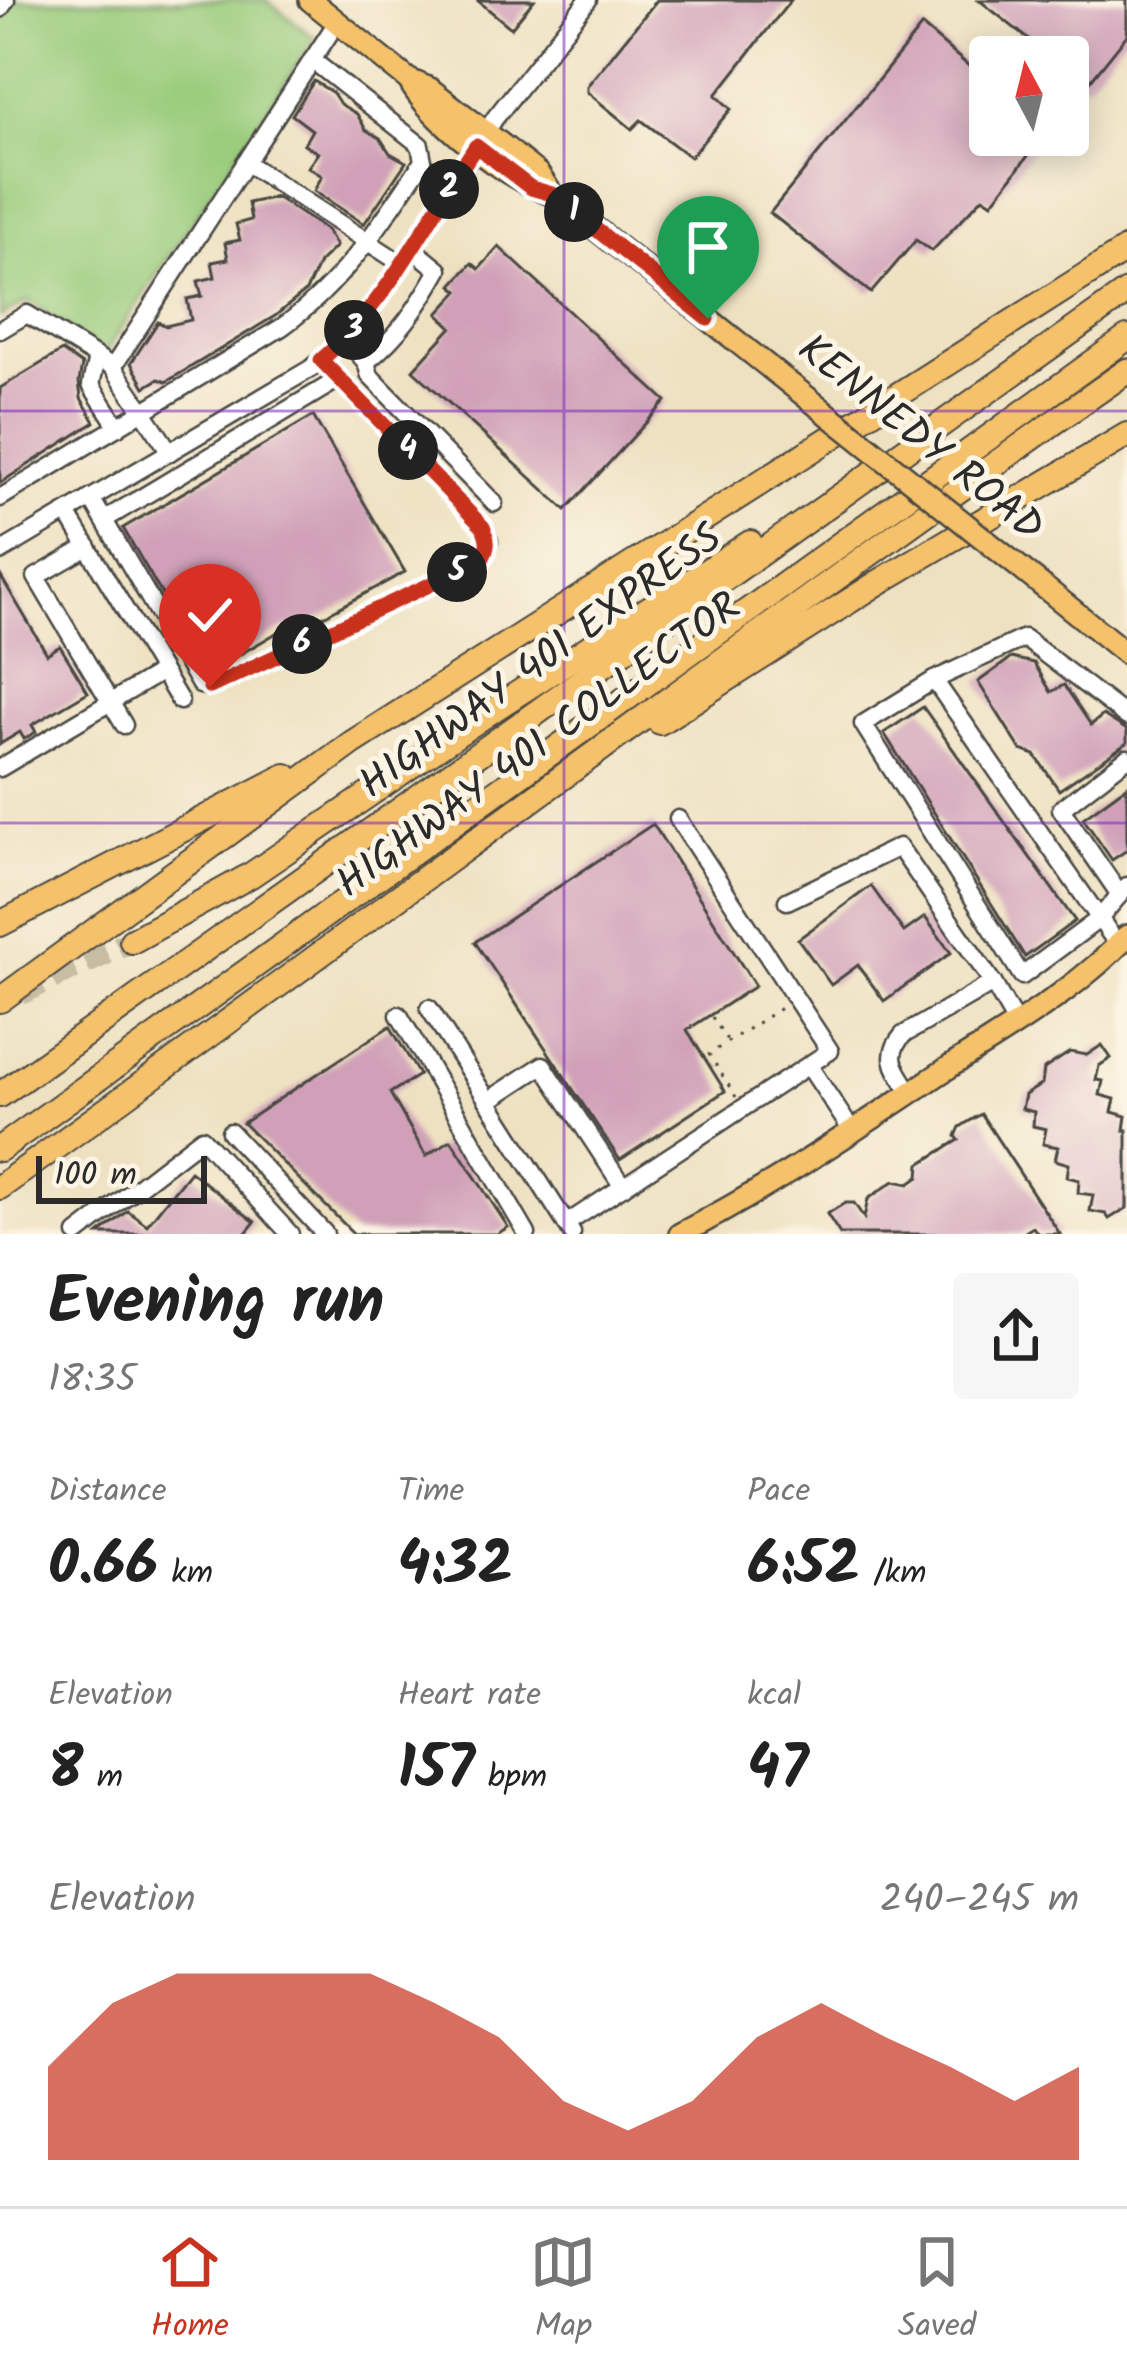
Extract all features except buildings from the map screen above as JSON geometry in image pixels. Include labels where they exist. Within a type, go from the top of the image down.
[{"type":"highway","points":[[1057,296],[1127,238]]},
{"type":"highway","points":[[0,1000],[352,743],[1127,250]]},
{"type":"highway","name":"HIGHWAY 401 EXPRESS","points":[[0,1095],[1127,292]]},
{"type":"highway","name":"HIGHWAY 401 EXPRESS","points":[[0,1149],[1127,338]]},
{"type":"highway","name":"HIGHWAY 401 COLLECTOR","points":[[0,1186],[506,821],[698,675],[1127,371]]},
{"type":"highway","points":[[506,821],[876,584],[1127,435]]},
{"type":"highway","points":[[132,941],[251,875],[739,549],[812,515]]},
{"type":"highway","points":[[0,924],[352,743]]},
{"type":"main road","name":"KENNEDY ROAD","points":[[310,0],[409,80],[418,99],[480,139],[531,188],[552,194],[1127,654]]},
{"type":"main road","points":[[680,1234],[749,1199],[911,1093],[1099,964],[1123,941]]},
{"type":"street","points":[[0,9],[6,0]]},
{"type":"street","points":[[0,552],[321,360],[345,339],[407,256],[480,139],[588,0]]},
{"type":"street","points":[[118,427],[92,385],[337,22]]},
{"type":"street","points":[[0,498],[312,306],[369,242],[423,161],[420,145],[312,60]]},
{"type":"street","points":[[244,162],[369,242],[440,270],[393,340],[365,362]]},
{"type":"street","points":[[0,330],[27,314],[105,362],[170,452]]},
{"type":"street","points":[[345,339],[365,362],[370,376],[494,503]]},
{"type":"street","points":[[91,498],[200,685],[210,687],[481,561],[489,541],[483,527],[321,360]]},
{"type":"street","points":[[104,520],[340,380]]},
{"type":"street","points":[[67,513],[180,701]]},
{"type":"street","points":[[88,547],[36,577],[124,725]]},
{"type":"street","points":[[1061,809],[1124,890],[1099,920],[1022,976],[863,724],[934,680],[1024,638],[1127,717]]},
{"type":"street","points":[[0,767],[161,672]]},
{"type":"street","points":[[934,680],[1099,920],[1123,941]]},
{"type":"street","points":[[1036,828],[1127,758]]},
{"type":"street","points":[[429,1008],[569,1229],[623,1187],[830,1051],[678,819]]},
{"type":"street","points":[[787,901],[899,847],[1016,1023]]},
{"type":"street","points":[[911,1093],[891,1060],[892,1048],[903,1035],[993,983]]},
{"type":"street","points":[[399,1015],[527,1234]]},
{"type":"street","points":[[488,1100],[543,1065],[623,1187]]},
{"type":"street","points":[[808,1066],[852,1131]]},
{"type":"street","points":[[230,1132],[325,1234]]},
{"type":"street","points":[[77,1234],[202,1138],[290,1234]]},
{"type":"path","points":[[744,1109],[709,1054],[795,998]]},
{"type":"path","points":[[712,1017],[728,1042]]},
{"type":"green space","points":[[0,0],[266,0],[315,38],[105,353],[28,301],[0,317]]},
{"type":"tunnel","points":[[20,993],[132,941]]},
{"type":"route","points":[[210,687],[481,561],[487,552],[489,541],[483,527],[321,360],[352,333],[396,273],[476,146],[531,188],[552,194],[708,319]]}]
